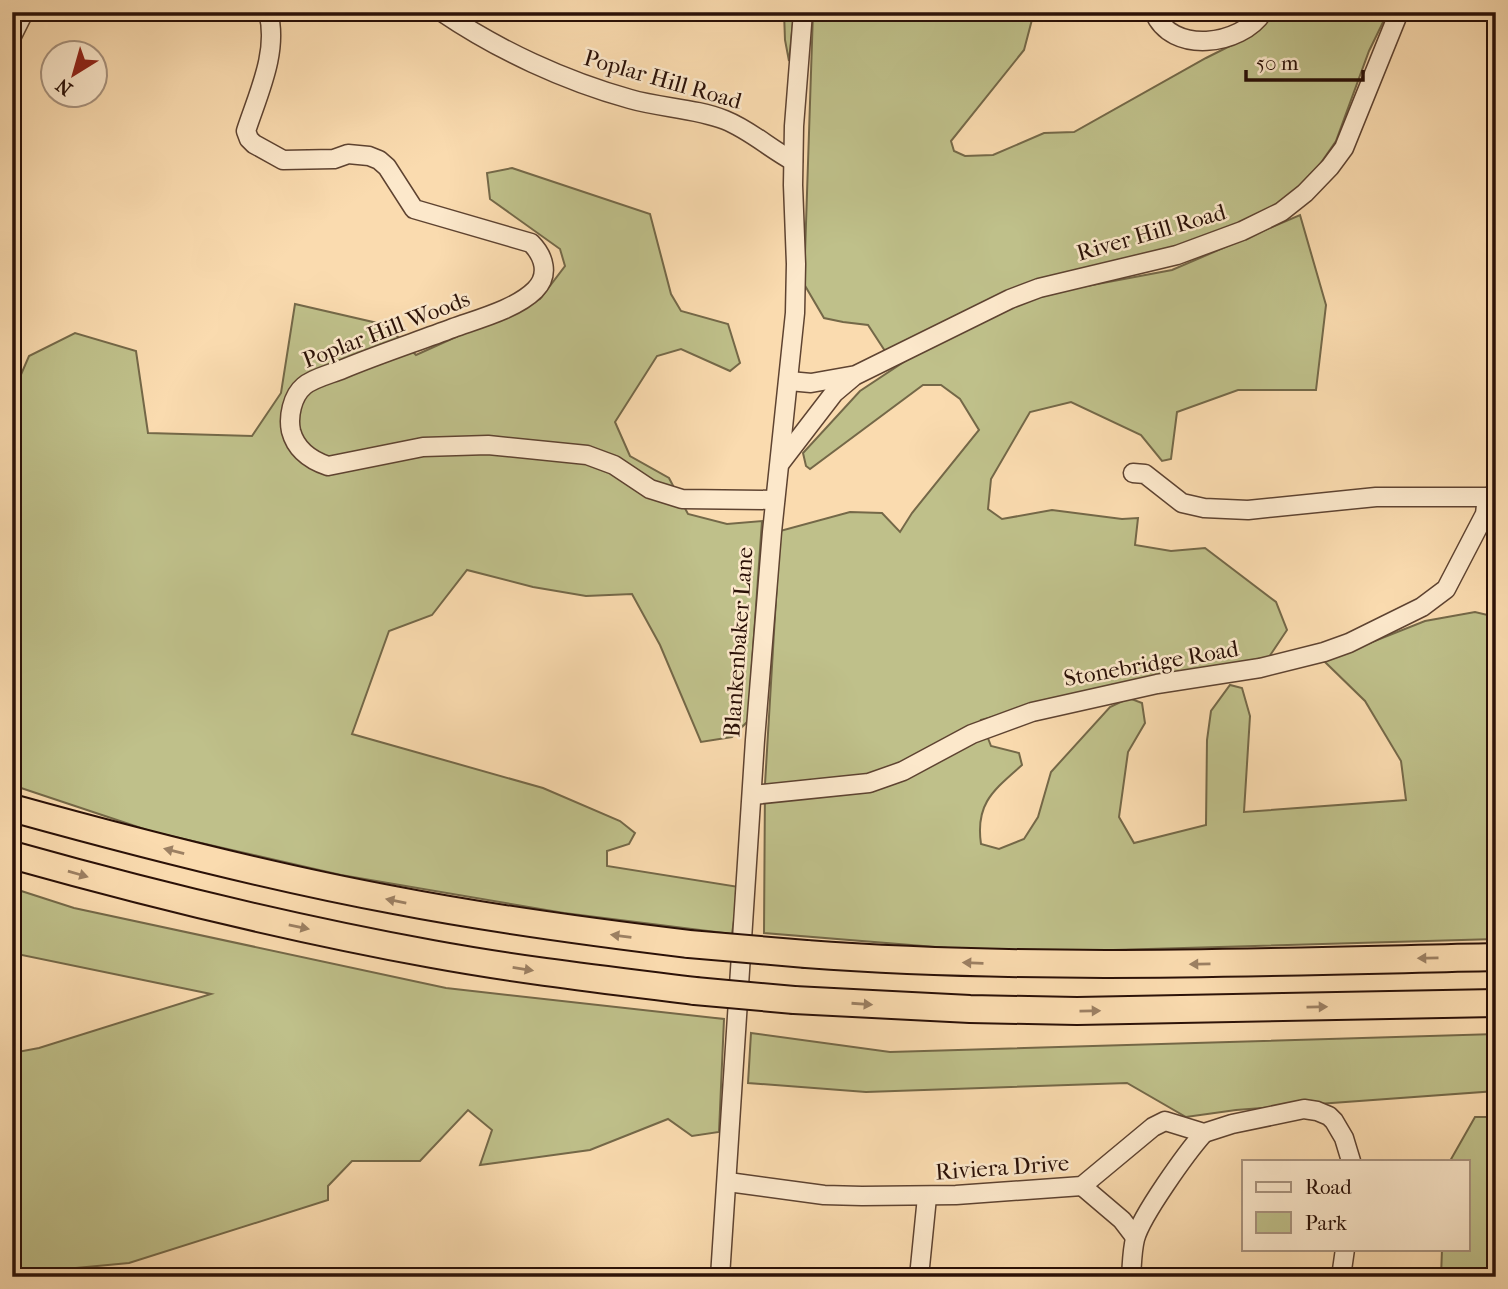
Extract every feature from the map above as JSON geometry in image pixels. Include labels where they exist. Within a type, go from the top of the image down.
[{"type":"highway","points":[[12,808],[236,867],[395,901],[590,932],[689,944],[915,961],[1114,965],[1496,957]]},
{"type":"highway","points":[[12,855],[202,906],[394,947],[566,975],[695,991],[794,1000],[970,1009],[1077,1011],[1496,1003]]},
{"type":"street","points":[[12,36],[24,12]]},
{"type":"street","name":"Poplar Hill Woods","points":[[268,12],[272,28],[268,64],[246,131],[254,144],[283,160],[334,159],[348,154],[379,160],[387,167],[414,209],[531,243],[543,260],[544,271],[541,282],[534,291],[498,312],[366,359],[304,386],[292,406],[290,419],[296,443],[304,453],[314,461],[328,466],[423,447],[513,447],[587,455],[614,465],[650,489],[682,499],[775,500]]},
{"type":"street","name":"Poplar Hill Road","points":[[442,12],[468,30],[515,54],[591,87],[630,99],[708,114],[732,122],[793,160]]},
{"type":"street","name":"Blankenbaker Lane","points":[[720,1277],[755,740],[775,500],[789,381],[796,264],[793,160],[803,12]]},
{"type":"street","points":[[1154,12],[1156,18],[1172,33],[1196,42],[1218,41],[1239,33],[1258,20],[1263,12]]},
{"type":"street","name":"River Hill Road","points":[[779,465],[834,393],[856,375],[1029,291],[1055,282],[1177,254],[1242,232],[1281,212],[1331,167],[1343,148],[1399,12]]},
{"type":"street","name":"River Hill Road","points":[[789,381],[811,383],[856,375]]},
{"type":"street","points":[[1133,474],[1145,474],[1182,503],[1204,508],[1259,509],[1376,497],[1492,497]]},
{"type":"street","name":"Stonebridge Road","points":[[753,795],[869,783],[914,766],[972,734],[1032,712],[1157,684],[1260,668],[1349,643],[1422,607],[1446,589],[1492,497]]},
{"type":"street","points":[[1131,1277],[1135,1237],[1190,1149],[1204,1133],[1304,1109],[1317,1111],[1334,1121],[1344,1138],[1351,1160]]},
{"type":"street","name":"Riviera Drive","points":[[728,1182],[824,1195],[927,1197],[1082,1186],[1153,1127],[1165,1121],[1204,1133]]},
{"type":"street","points":[[1082,1186],[1122,1220],[1135,1237]]},
{"type":"street","points":[[919,1277],[927,1197]]},
{"type":"street","points":[[1341,1277],[1345,1250]]},
{"type":"green space","points":[[784,12],[794,12],[789,61],[785,40]]},
{"type":"green space","points":[[813,12],[1034,12],[1024,50],[951,141],[954,151],[965,156],[993,155],[1044,133],[1074,132],[1248,37],[1273,12],[1388,12],[1369,51],[1336,141],[1316,170],[1272,213],[1197,243],[1094,267],[887,354],[868,325],[824,318],[804,284]]},
{"type":"green space","points":[[512,168],[650,214],[671,294],[681,311],[728,324],[740,363],[730,371],[681,349],[657,356],[615,422],[630,456],[669,478],[688,514],[727,524],[762,521],[748,721],[732,737],[701,742],[660,645],[632,594],[586,596],[533,587],[467,570],[432,615],[389,631],[352,734],[543,788],[620,821],[635,833],[629,844],[607,851],[607,866],[739,887],[732,934],[564,913],[341,875],[153,832],[12,785],[13,393],[29,356],[75,333],[136,351],[148,433],[252,436],[281,393],[295,304],[386,325],[416,355],[540,299],[565,266],[560,249],[490,199],[487,173]]},
{"type":"green space","points":[[1300,215],[1326,305],[1316,390],[1238,390],[1177,412],[1171,459],[1162,461],[1141,435],[1071,402],[1030,412],[991,479],[988,509],[1002,519],[1052,510],[1122,519],[1138,518],[1135,545],[1171,551],[1205,548],[1276,602],[1287,630],[1269,657],[1102,688],[981,720],[991,746],[1019,753],[1022,765],[989,798],[981,818],[981,844],[999,849],[1024,839],[1038,817],[1051,772],[1110,707],[1129,698],[1142,703],[1145,723],[1128,752],[1119,817],[1134,843],[1206,825],[1207,740],[1211,711],[1230,685],[1242,688],[1250,716],[1244,812],[1406,800],[1401,761],[1365,701],[1324,661],[1425,621],[1475,612],[1496,617],[1496,939],[1009,953],[764,933],[765,784],[780,531],[850,512],[882,513],[900,532],[912,513],[979,430],[960,399],[941,385],[923,385],[810,469],[806,466],[803,453],[860,391],[931,344],[1044,294],[1172,270]]},
{"type":"green space","points":[[12,888],[74,908],[446,988],[724,1019],[719,1132],[692,1136],[668,1119],[590,1150],[480,1165],[492,1130],[468,1110],[420,1161],[352,1161],[328,1186],[328,1200],[129,1263],[12,1274],[12,1053],[39,1048],[211,994],[12,953]]},
{"type":"green space","points":[[751,1033],[890,1052],[1496,1034],[1496,1091],[1236,1110],[1186,1117],[1127,1083],[866,1092],[748,1083]]},
{"type":"green space","points":[[1475,1117],[1496,1117],[1496,1192],[1490,1200],[1496,1277],[1441,1277],[1442,1250],[1470,1250],[1470,1160],[1451,1160]]}]
